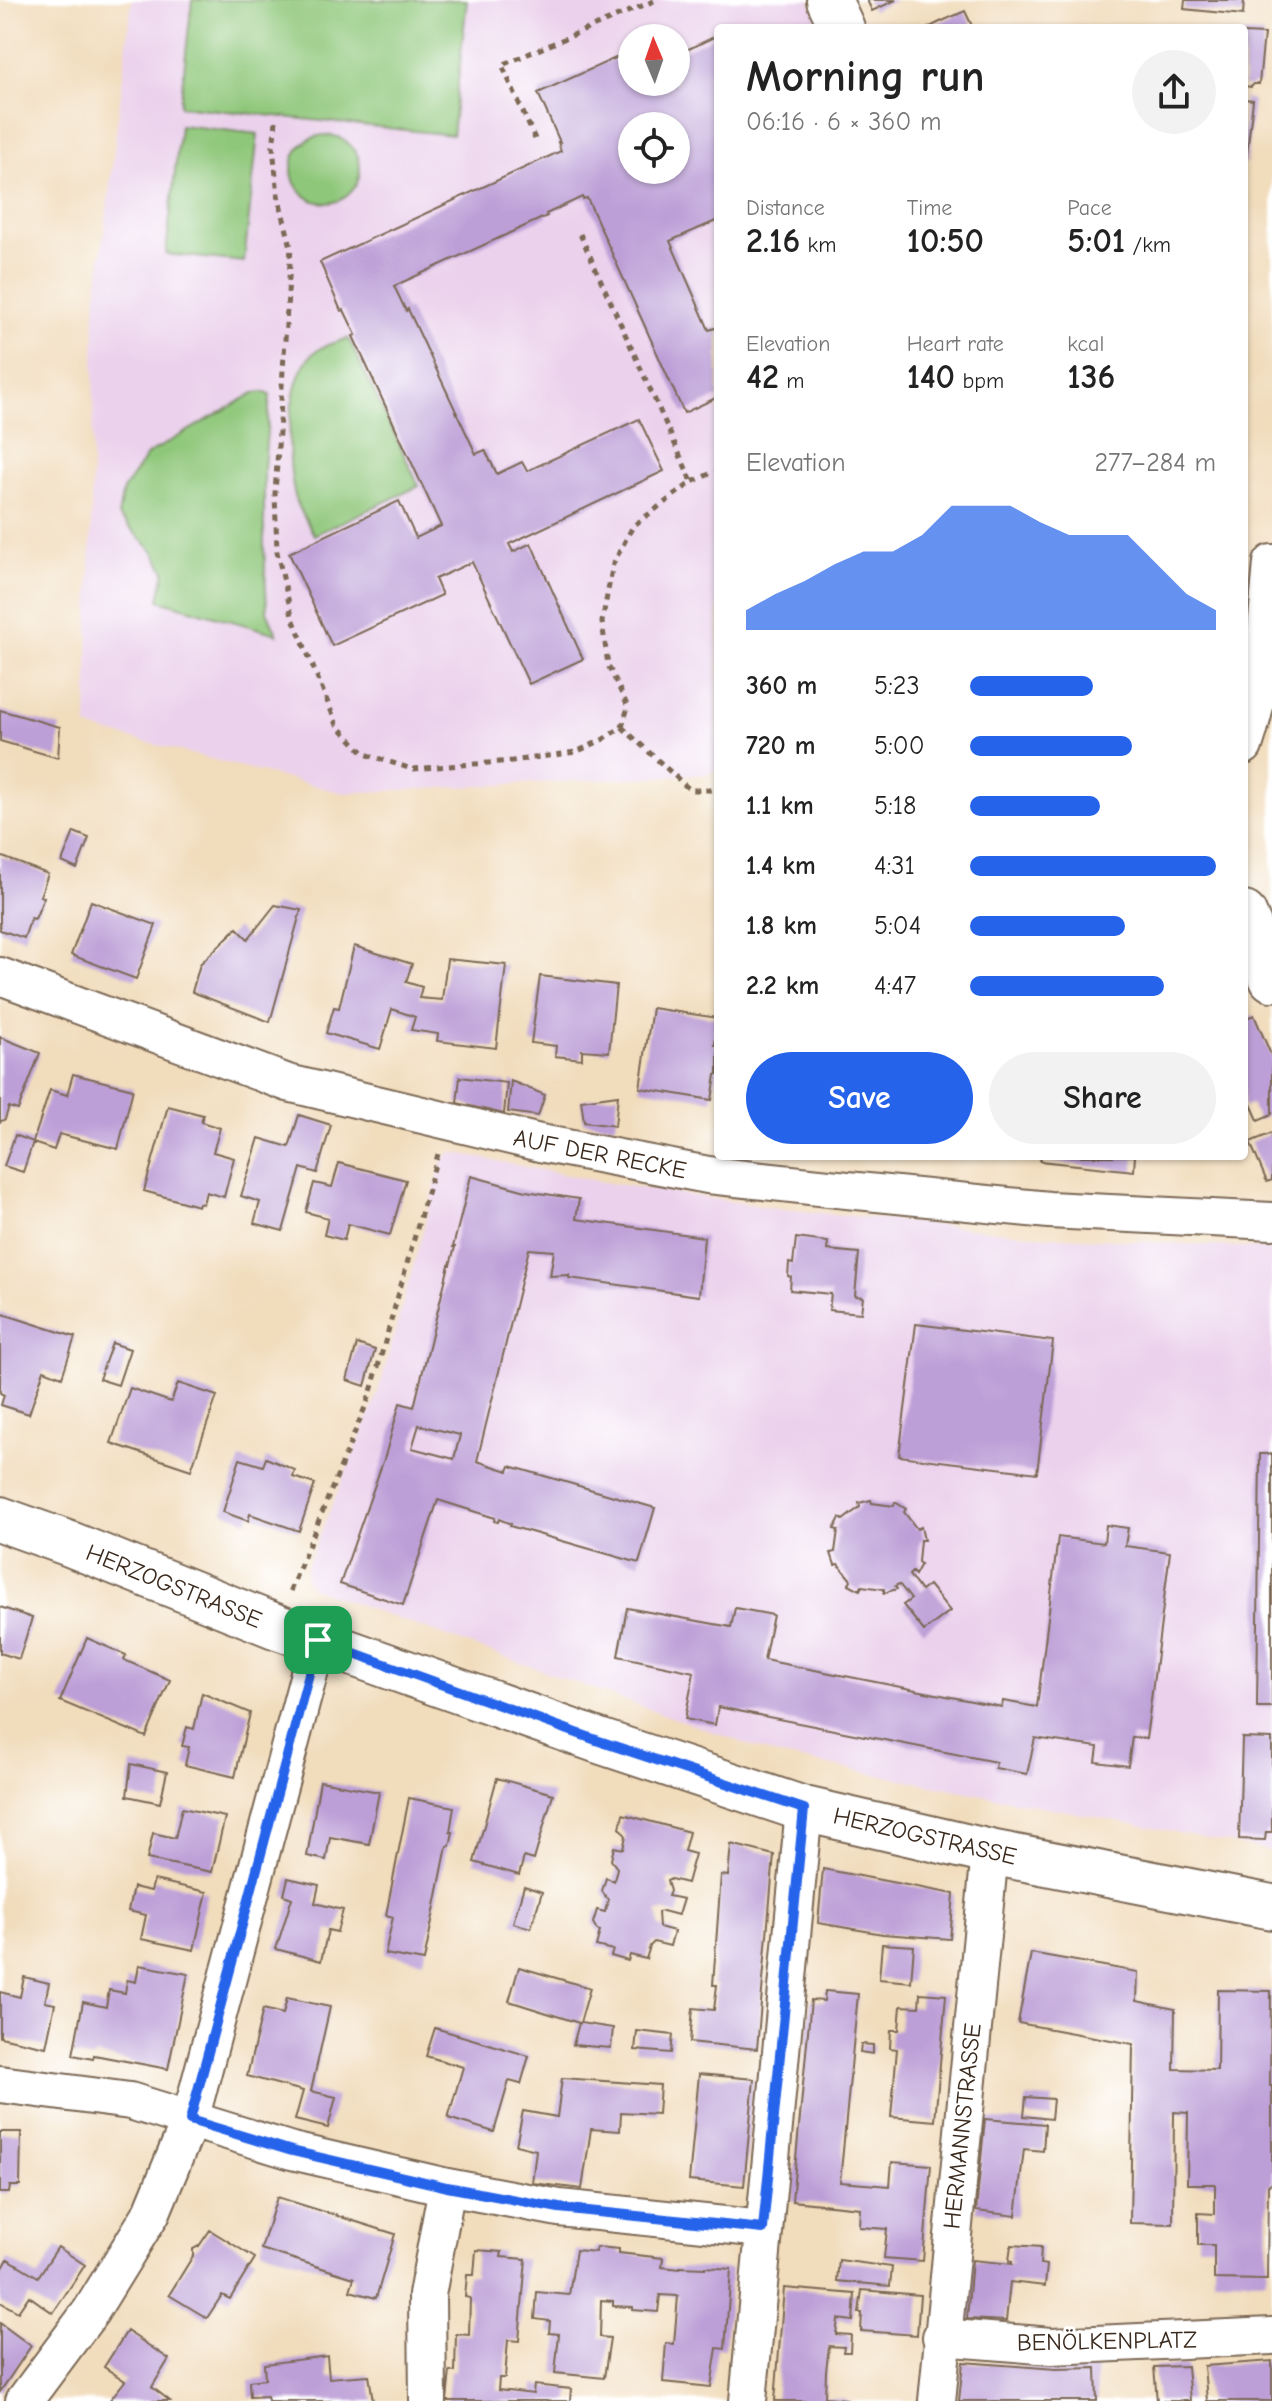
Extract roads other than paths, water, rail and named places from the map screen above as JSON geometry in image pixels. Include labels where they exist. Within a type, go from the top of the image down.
[{"type":"street","points":[[829,0],[840,24]]},
{"type":"street","points":[[1248,734],[1260,676],[1272,563]]},
{"type":"street","points":[[1248,923],[1272,979]]},
{"type":"street","name":"AUF DER RECKE","points":[[0,976],[288,1083],[540,1143],[708,1175],[1049,1210],[1272,1221]]},
{"type":"street","name":"HERZOGSTRASSE","points":[[0,1519],[275,1626],[599,1741],[804,1809],[990,1852],[1272,1907]]},
{"type":"street","points":[[24,2401],[91,2311],[152,2212],[190,2120],[318,1640]]},
{"type":"street","points":[[748,2401],[804,1809]]},
{"type":"street","name":"HERMANNSTRASSE","points":[[937,2401],[990,1852]]},
{"type":"street","points":[[0,2084],[130,2101],[292,2151],[447,2187],[559,2208],[763,2229]]},
{"type":"street","points":[[428,2401],[427,2295],[447,2187]]},
{"type":"street","name":"BENÖLKENPLATZ","points":[[941,2337],[1051,2346],[1272,2336]]}]
